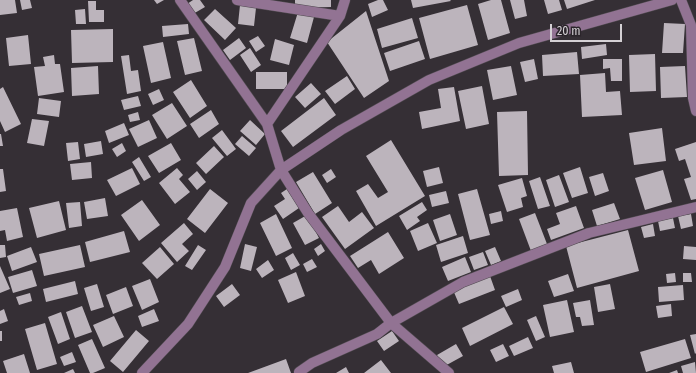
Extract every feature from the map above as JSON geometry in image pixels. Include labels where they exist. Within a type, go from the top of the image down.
[{"type":"street","points":[[180,0],[268,124],[281,170],[308,213],[391,323],[449,373]]},
{"type":"street","points":[[238,0],[340,16]]},
{"type":"street","points":[[268,124],[340,16],[345,0]]},
{"type":"street","points":[[142,373],[188,324],[225,266],[251,203],[281,170],[341,130],[429,80],[518,43],[672,0]]},
{"type":"street","points":[[681,0],[691,25],[693,98],[696,111]]},
{"type":"street","points":[[300,373],[299,372],[312,364],[377,334],[391,323],[462,282],[589,233],[696,207]]},
{"type":"building","points":[[0,0],[15,0],[17,13],[0,15]]},
{"type":"building","points":[[20,0],[30,0],[32,8],[22,10]]},
{"type":"building","points":[[154,0],[164,0],[157,4]]},
{"type":"building","points":[[193,0],[200,0],[205,7],[193,14],[187,4]]},
{"type":"building","points":[[295,0],[331,0],[331,7],[295,8]]},
{"type":"building","points":[[378,0],[383,0],[388,10],[372,17],[368,4]]},
{"type":"building","points":[[411,0],[450,0],[451,1],[413,8]]},
{"type":"building","points":[[491,0],[501,0],[510,33],[488,40],[478,4]]},
{"type":"building","points":[[510,0],[524,0],[527,16],[515,19]]},
{"type":"building","points":[[544,0],[559,0],[562,10],[548,14]]},
{"type":"building","points":[[564,0],[595,0],[567,9]]},
{"type":"building","points":[[88,1],[96,1],[96,10],[104,10],[104,22],[89,22]]},
{"type":"building","points":[[240,5],[256,8],[254,26],[238,24]]},
{"type":"building","points":[[467,5],[478,45],[430,59],[419,18]]},
{"type":"building","points":[[85,9],[86,24],[76,24],[75,10]]},
{"type":"building","points":[[215,9],[236,28],[225,40],[204,20]]},
{"type":"building","points":[[366,11],[389,81],[364,98],[327,42]]},
{"type":"building","points":[[298,12],[314,17],[307,43],[290,38]]},
{"type":"building","points":[[412,18],[418,38],[382,48],[377,29]]},
{"type":"building","points":[[664,23],[685,24],[683,53],[662,53]]},
{"type":"building","points":[[188,24],[189,34],[163,37],[162,26]]},
{"type":"building","points":[[113,29],[113,62],[72,63],[71,30]]},
{"type":"building","points":[[28,35],[31,64],[9,66],[6,38]]},
{"type":"building","points":[[258,36],[265,46],[256,52],[249,41]]},
{"type":"building","points":[[194,38],[202,71],[185,75],[177,41]]},
{"type":"building","points":[[239,38],[246,48],[230,60],[223,50]]},
{"type":"building","points":[[275,39],[294,45],[289,65],[270,60]]},
{"type":"building","points":[[419,41],[425,59],[390,71],[384,53]]},
{"type":"building","points":[[163,42],[171,78],[151,83],[143,46]]},
{"type":"building","points":[[606,44],[607,55],[582,59],[581,47]]},
{"type":"building","points":[[250,48],[261,65],[251,72],[240,55]]},
{"type":"building","points":[[577,52],[579,74],[543,76],[542,55]]},
{"type":"building","points":[[655,54],[656,91],[630,92],[629,55]]},
{"type":"building","points":[[54,55],[55,64],[60,64],[64,92],[38,96],[34,67],[45,66],[43,57]]},
{"type":"building","points":[[129,55],[131,71],[138,70],[141,91],[127,94],[121,56]]},
{"type":"building","points":[[534,59],[538,79],[525,82],[520,62]]},
{"type":"building","points":[[603,59],[622,59],[622,81],[611,81],[610,68],[603,69]]},
{"type":"building","points":[[98,66],[99,94],[72,96],[71,68]]},
{"type":"building","points":[[511,66],[517,95],[493,100],[487,70]]},
{"type":"building","points":[[685,66],[687,97],[661,98],[660,67]]},
{"type":"building","points":[[256,72],[287,72],[287,89],[256,89]]},
{"type":"building","points":[[605,73],[606,92],[620,91],[622,115],[582,117],[580,75]]},
{"type":"building","points":[[347,76],[355,89],[335,104],[325,91]]},
{"type":"building","points":[[191,80],[207,106],[190,118],[173,92]]},
{"type":"building","points":[[311,83],[321,94],[305,108],[295,97]]},
{"type":"building","points":[[482,86],[489,124],[466,129],[458,91]]},
{"type":"building","points":[[3,87],[21,124],[5,132],[0,121],[0,89]]},
{"type":"building","points":[[454,87],[460,121],[422,129],[419,112],[441,108],[438,89]]},
{"type":"building","points":[[159,89],[164,100],[153,105],[148,94]]},
{"type":"building","points":[[138,96],[141,106],[124,110],[121,100]]},
{"type":"building","points":[[39,98],[61,101],[59,117],[37,114]]},
{"type":"building","points":[[324,98],[336,115],[293,147],[281,131]]},
{"type":"building","points":[[172,103],[187,126],[167,139],[152,115]]},
{"type":"building","points":[[211,110],[219,124],[199,138],[190,124]]},
{"type":"building","points":[[527,111],[528,175],[499,176],[497,112]]},
{"type":"building","points":[[138,112],[140,120],[130,122],[128,115]]},
{"type":"building","points":[[32,119],[49,121],[44,146],[27,143]]},
{"type":"building","points":[[149,120],[157,138],[138,147],[129,129]]},
{"type":"building","points":[[250,120],[265,134],[256,145],[240,131]]},
{"type":"building","points":[[124,123],[129,135],[109,143],[105,131]]},
{"type":"building","points":[[662,128],[666,161],[634,165],[629,133]]},
{"type":"building","points":[[222,130],[236,149],[227,156],[212,138]]},
{"type":"building","points":[[1,134],[3,146],[0,146]]},
{"type":"building","points":[[242,136],[256,148],[249,156],[235,144]]},
{"type":"building","points":[[391,140],[425,196],[376,226],[356,191],[368,184],[378,198],[388,192],[366,156]]},
{"type":"building","points":[[101,141],[103,154],[86,157],[84,144]]},
{"type":"building","points":[[78,142],[80,159],[68,161],[66,143]]},
{"type":"building","points":[[696,142],[696,199],[691,200],[684,179],[691,177],[685,159],[679,161],[675,149]]},
{"type":"building","points":[[122,143],[126,151],[117,157],[112,149]]},
{"type":"building","points":[[171,143],[181,160],[159,173],[148,156]]},
{"type":"building","points":[[214,146],[224,157],[206,174],[196,163]]},
{"type":"building","points":[[139,157],[151,177],[144,181],[132,162]]},
{"type":"building","points":[[91,162],[92,178],[72,180],[70,164]]},
{"type":"building","points":[[439,167],[443,183],[427,187],[423,171]]},
{"type":"building","points":[[580,167],[588,193],[572,198],[563,173]]},
{"type":"building","points":[[132,168],[140,184],[116,196],[107,180]]},
{"type":"building","points":[[177,168],[183,175],[179,179],[190,192],[175,204],[159,183]]},
{"type":"building","points":[[0,169],[3,169],[6,191],[0,192]]},
{"type":"building","points":[[331,169],[336,177],[327,183],[322,175]]},
{"type":"building","points":[[663,170],[672,202],[645,210],[635,178]]},
{"type":"building","points":[[197,171],[206,182],[197,190],[188,179]]},
{"type":"building","points":[[313,172],[332,203],[315,214],[296,182]]},
{"type":"building","points":[[603,173],[609,191],[595,196],[589,177]]},
{"type":"building","points":[[559,175],[569,202],[555,207],[546,180]]},
{"type":"building","points":[[540,177],[550,206],[538,209],[529,181]]},
{"type":"building","points":[[522,178],[527,196],[521,198],[523,207],[507,212],[498,185]]},
{"type":"building","points":[[210,189],[228,203],[205,233],[187,219]]},
{"type":"building","points":[[287,189],[299,208],[283,219],[274,206],[285,199],[281,193]]},
{"type":"building","points":[[477,189],[490,235],[470,240],[458,194]]},
{"type":"building","points":[[446,191],[449,203],[432,207],[429,195]]},
{"type":"building","points":[[105,198],[108,216],[87,219],[84,202]]},
{"type":"building","points":[[142,200],[160,225],[139,241],[121,215]]},
{"type":"building","points":[[59,201],[66,230],[37,238],[29,208]]},
{"type":"building","points":[[80,202],[82,226],[69,228],[66,203]]},
{"type":"building","points":[[422,202],[427,210],[417,217],[420,221],[407,230],[399,216]]},
{"type":"building","points":[[614,203],[620,219],[597,226],[592,210]]},
{"type":"building","points":[[338,206],[349,222],[362,212],[374,228],[345,249],[322,217]]},
{"type":"building","points":[[576,206],[584,228],[551,240],[547,229],[560,224],[556,213]]},
{"type":"building","points":[[17,208],[23,237],[7,241],[5,230],[0,231],[0,211]]},
{"type":"building","points":[[501,211],[503,221],[491,224],[489,214]]},
{"type":"building","points":[[535,213],[547,244],[531,251],[519,219]]},
{"type":"building","points":[[276,214],[292,248],[276,256],[260,223]]},
{"type":"building","points":[[450,214],[457,235],[440,241],[433,220]]},
{"type":"building","points":[[691,214],[693,226],[681,229],[678,216]]},
{"type":"building","points":[[307,215],[319,238],[305,245],[293,223]]},
{"type":"building","points":[[673,218],[675,228],[660,231],[658,221]]},
{"type":"building","points":[[184,223],[193,234],[182,244],[189,251],[177,262],[161,243]]},
{"type":"building","points":[[428,223],[437,243],[418,251],[410,231]]},
{"type":"building","points":[[653,224],[655,236],[644,238],[641,227]]},
{"type":"building","points":[[628,230],[639,271],[577,288],[566,246]]},
{"type":"building","points":[[124,231],[130,252],[90,262],[85,242]]},
{"type":"building","points":[[388,232],[404,258],[379,274],[371,260],[358,268],[350,256]]},
{"type":"building","points":[[463,236],[468,253],[441,262],[436,245]]},
{"type":"building","points":[[245,244],[257,247],[251,271],[240,268]]},
{"type":"building","points":[[321,244],[325,251],[318,256],[314,249]]},
{"type":"building","points":[[0,245],[5,245],[6,257],[0,258]]},
{"type":"building","points":[[80,245],[85,267],[44,276],[39,254]]},
{"type":"building","points":[[198,245],[206,250],[192,270],[185,266]]},
{"type":"building","points":[[684,246],[696,247],[696,260],[683,259]]},
{"type":"building","points":[[31,247],[37,262],[12,271],[7,256]]},
{"type":"building","points":[[160,247],[174,264],[157,279],[142,263]]},
{"type":"building","points":[[495,247],[501,261],[491,265],[485,251]]},
{"type":"building","points":[[483,252],[488,265],[474,270],[469,257]]},
{"type":"building","points":[[293,253],[300,265],[291,270],[285,258]]},
{"type":"building","points":[[465,257],[471,272],[448,281],[442,267]]},
{"type":"building","points":[[312,259],[317,267],[307,272],[303,264]]},
{"type":"building","points":[[268,260],[274,270],[262,278],[256,269]]},
{"type":"building","points":[[0,266],[10,289],[0,293]]},
{"type":"building","points":[[32,270],[37,286],[13,293],[8,277]]},
{"type":"building","points":[[296,272],[305,296],[288,303],[278,280]]},
{"type":"building","points":[[675,273],[676,282],[667,283],[666,274]]},
{"type":"building","points":[[683,273],[691,273],[692,282],[683,282]]},
{"type":"building","points":[[568,274],[574,291],[554,297],[548,281]]},
{"type":"building","points":[[490,276],[495,290],[459,304],[453,290]]},
{"type":"building","points":[[150,279],[159,302],[142,310],[132,286]]},
{"type":"building","points":[[75,281],[78,294],[46,302],[43,289]]},
{"type":"building","points":[[97,284],[104,307],[91,311],[84,288]]},
{"type":"building","points":[[232,284],[240,295],[224,307],[216,296]]},
{"type":"building","points":[[610,284],[615,309],[598,312],[594,287]]},
{"type":"building","points":[[683,285],[684,300],[659,302],[658,287]]},
{"type":"building","points":[[126,287],[133,306],[113,314],[106,295]]},
{"type":"building","points":[[518,289],[522,300],[506,307],[501,296]]},
{"type":"building","points":[[30,293],[32,301],[19,305],[16,297]]},
{"type":"building","points":[[567,300],[574,332],[550,337],[543,305]]},
{"type":"building","points":[[590,300],[594,325],[582,326],[580,317],[576,317],[573,303]]},
{"type":"building","points":[[671,304],[672,316],[658,318],[656,306]]},
{"type":"building","points":[[82,306],[92,332],[75,338],[66,312]]},
{"type":"building","points":[[504,307],[513,324],[470,346],[462,328]]},
{"type":"building","points":[[4,309],[8,321],[0,324],[0,311]]},
{"type":"building","points":[[154,309],[159,321],[142,327],[138,316]]},
{"type":"building","points":[[61,312],[70,339],[58,344],[48,317]]},
{"type":"building","points":[[114,316],[124,337],[103,347],[93,325]]},
{"type":"building","points":[[536,316],[545,337],[536,341],[527,320]]},
{"type":"building","points":[[45,323],[57,364],[37,370],[25,329]]},
{"type":"building","points":[[136,330],[149,341],[123,372],[110,361]]},
{"type":"building","points":[[0,331],[2,331],[2,341],[0,341]]},
{"type":"building","points":[[392,331],[399,341],[384,351],[377,341]]},
{"type":"building","points":[[696,334],[696,353],[695,354],[690,335]]},
{"type":"building","points":[[528,337],[533,348],[514,356],[509,346]]},
{"type":"building","points":[[92,339],[105,368],[90,373],[78,345]]},
{"type":"building","points":[[685,339],[691,358],[646,372],[640,352]]},
{"type":"building","points":[[456,344],[463,356],[443,367],[437,355]]},
{"type":"building","points":[[503,344],[509,356],[496,362],[490,350]]},
{"type":"building","points":[[72,352],[76,362],[64,366],[60,357]]},
{"type":"building","points":[[24,354],[30,373],[7,373],[3,361]]},
{"type":"building","points":[[286,359],[291,373],[248,373]]},
{"type":"building","points":[[381,360],[391,373],[364,373]]},
{"type":"building","points":[[571,362],[574,373],[554,373],[552,366]]},
{"type":"building","points":[[695,362],[696,373],[683,373],[681,366]]},
{"type":"building","points":[[346,367],[349,373],[336,373]]},
{"type":"building","points":[[73,369],[75,373],[64,373]]},
{"type":"building","points":[[677,370],[678,373],[669,373]]}]
